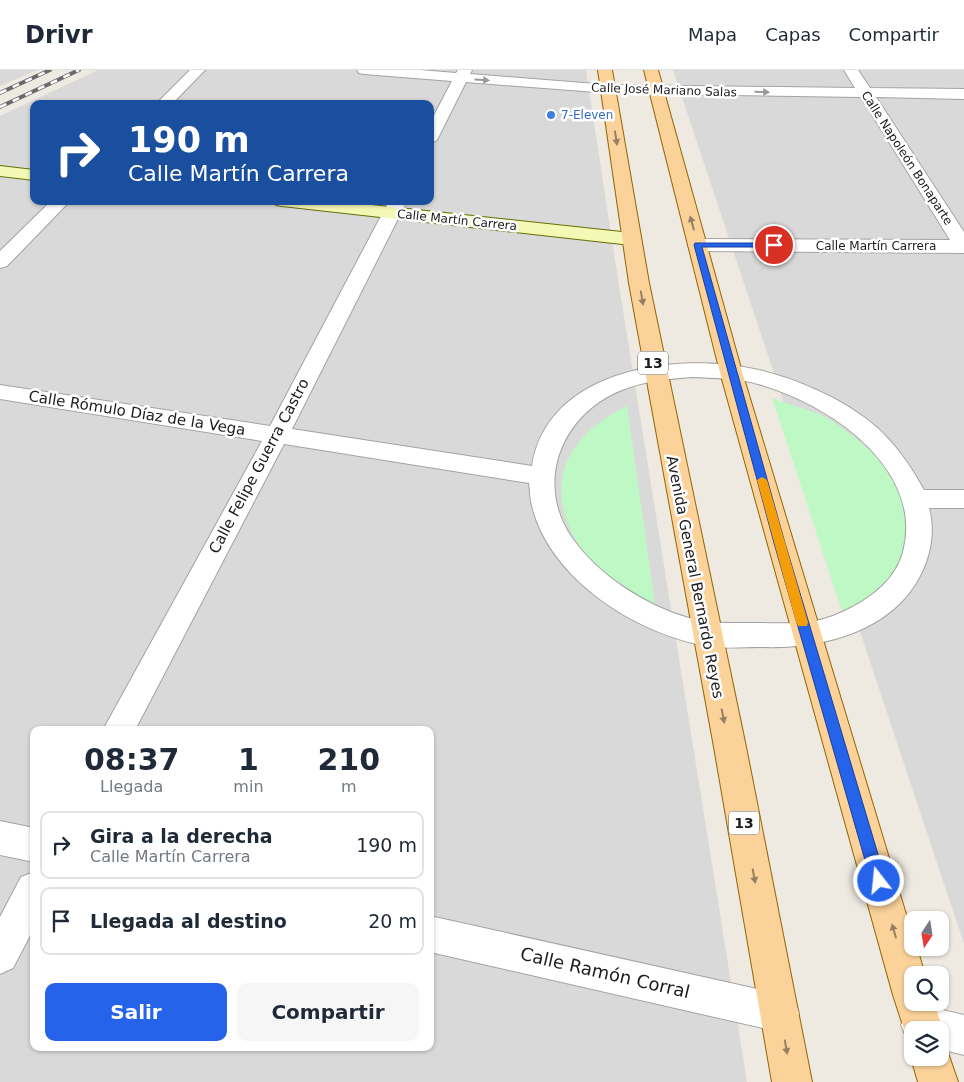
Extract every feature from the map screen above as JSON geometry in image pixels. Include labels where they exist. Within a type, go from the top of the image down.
[{"type":"main road","points":[[651,70],[731,372],[806,636],[920,1021]]},
{"type":"main road","name":"Avenida General Bernardo Reyes","points":[[607,80],[631,238],[655,373],[708,634],[792,1082]]},
{"type":"main road","points":[[933,1066],[938,1082]]},
{"type":"street","points":[[167,100],[198,70]]},
{"type":"street","name":"Calle José Mariano Salas","points":[[364,70],[607,80],[657,91],[964,94]]},
{"type":"street","name":"Calle Napoleón Bonaparte","points":[[851,70],[964,246]]},
{"type":"street","points":[[434,130],[463,74]]},
{"type":"street","points":[[0,171],[30,175]]},
{"type":"street","points":[[0,262],[57,205]]},
{"type":"street","name":"Calle Martín Carrera","points":[[357,205],[395,207],[631,238]]},
{"type":"street","name":"Calle Felipe Guerra Castro","points":[[121,726],[395,207]]},
{"type":"street","name":"Calle Martín Carrera","points":[[698,245],[964,246]]},
{"type":"street","name":"13","points":[[692,370],[731,372],[771,380],[802,391],[845,414],[876,439],[900,467],[915,499],[919,538],[915,557],[906,575],[894,592],[878,607],[857,619],[833,629],[806,636],[708,634],[660,619],[617,597],[582,569],[557,539],[543,507],[540,476],[550,438],[575,408],[611,386],[655,373],[692,370]]},
{"type":"street","name":"Calle Rómulo Díaz de la Vega","points":[[0,392],[540,476]]},
{"type":"street","points":[[915,499],[964,499]]},
{"type":"street","points":[[0,838],[30,844]]},
{"type":"street","points":[[0,955],[30,898]]},
{"type":"street","name":"Calle Ramón Corral","points":[[434,935],[780,1013]]},
{"type":"street","points":[[949,1031],[964,1035]]},
{"type":"shaded area","points":[[0,70],[37,70],[0,86]]},
{"type":"shaded area","points":[[98,70],[586,70],[747,1082],[0,1082],[0,116],[30,102],[30,205],[434,205],[434,100],[34,100]]},
{"type":"shaded area","points":[[673,70],[964,70],[964,944]]},
{"type":"green space","points":[[772,398],[819,414],[851,434],[883,464],[896,482],[900,492],[905,512],[906,533],[903,553],[899,563],[882,586],[843,614]]},
{"type":"green space","points":[[627,406],[656,611],[622,596],[608,583],[576,541],[566,518],[561,496],[563,475],[570,455],[583,437],[602,421]]},
{"type":"railway","points":[[0,93],[50,70]]},
{"type":"railway","points":[[0,107],[79,70]]},
{"type":"slow traffic","points":[[762,480],[802,622]]},
{"type":"place","name":"7-Eleven","points":[[551,115]]},
{"type":"route","points":[[774,245],[698,245],[731,372],[879,881]]}]
